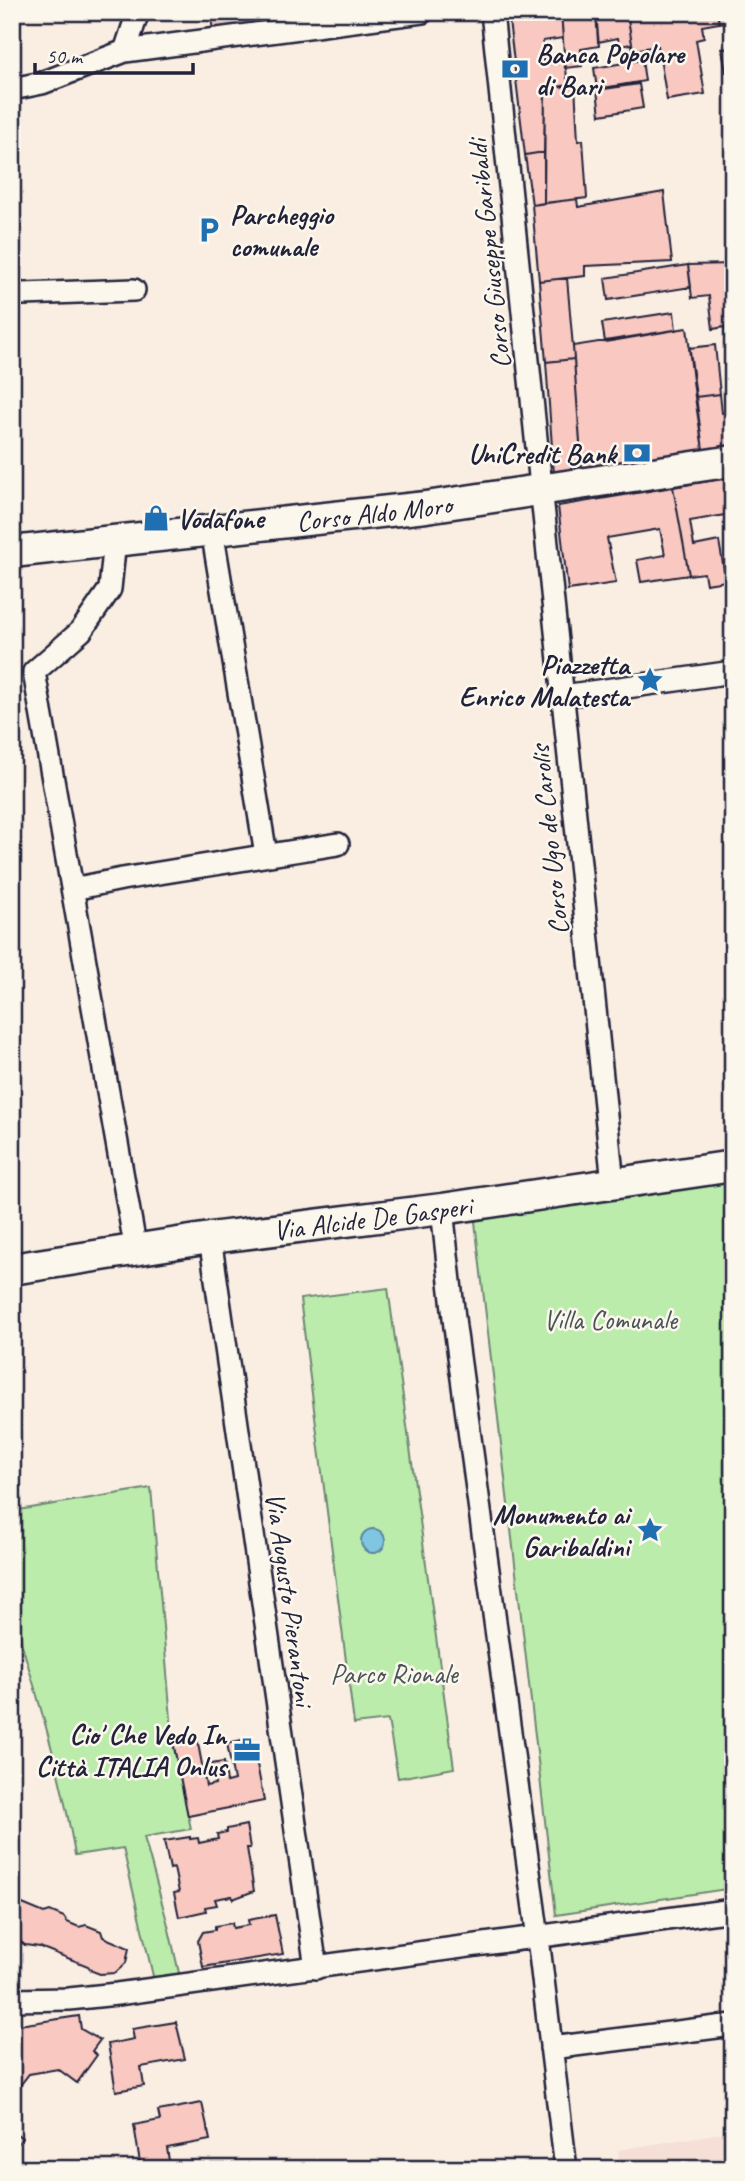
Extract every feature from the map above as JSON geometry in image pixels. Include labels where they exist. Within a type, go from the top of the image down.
[{"type":"main road","name":"Corso Aldo Moro","points":[[12,552],[426,507],[733,461]]},
{"type":"main road","name":"Via Alcide De Gasperi","points":[[12,1269],[210,1238],[442,1209],[733,1166]]},
{"type":"street","points":[[125,51],[138,12]]},
{"type":"street","points":[[12,89],[42,83],[125,51],[422,12]]},
{"type":"street","name":"Corso Giuseppe Garibaldi","points":[[492,12],[542,491]]},
{"type":"street","points":[[12,292],[23,294],[134,290]]},
{"type":"street","name":"Corso Ugo de Carolis","points":[[542,491],[613,1183]]},
{"type":"street","points":[[212,530],[266,855]]},
{"type":"street","points":[[115,540],[110,589],[81,631],[34,672],[136,1251]]},
{"type":"street","points":[[563,696],[733,671]]},
{"type":"street","points":[[73,889],[338,844]]},
{"type":"street","points":[[442,1209],[455,1327],[538,1938],[566,2169]]},
{"type":"street","name":"Via Augusto Pierantoni","points":[[210,1238],[316,1968]]},
{"type":"street","points":[[12,2000],[69,1999],[733,1910]]},
{"type":"street","points":[[12,2013],[39,2009],[69,1999]]},
{"type":"street","points":[[551,2048],[733,2025]]},
{"type":"shaded area","points":[[733,2131],[733,2169],[620,2169],[618,2150]]},
{"type":"green space","name":"Villa Comunale","points":[[733,1177],[733,1888],[556,1915],[474,1213]]},
{"type":"green space","name":"Parco Rionale","points":[[388,1288],[454,1768],[398,1778],[388,1720],[354,1724],[300,1299]]},
{"type":"green space","points":[[151,1488],[173,1742],[191,1829],[144,1837],[182,1986],[156,1989],[123,1848],[75,1855],[49,1739],[16,1625],[12,1626],[12,1511]]},
{"type":"water","points":[[373,1529],[382,1532],[385,1541],[382,1550],[373,1553],[364,1550],[361,1541],[364,1532]]},
{"type":"building","points":[[210,12],[273,12],[275,28],[214,36]]},
{"type":"building","points":[[273,12],[326,12],[328,23],[275,28]]},
{"type":"building","points":[[508,12],[561,12],[563,38],[543,41],[543,65],[565,61],[568,86],[545,89],[544,152],[525,155]]},
{"type":"building","points":[[561,12],[596,12],[599,46],[581,49],[582,66],[565,68]]},
{"type":"building","points":[[596,12],[627,12],[632,44],[619,46],[618,38],[598,42]]},
{"type":"building","points":[[627,12],[717,12],[719,23],[702,26],[704,38],[696,40],[705,94],[667,100],[658,46],[633,50]]},
{"type":"building","points":[[717,12],[733,12],[733,25],[732,21],[719,23]]},
{"type":"building","points":[[733,48],[733,71],[726,72],[722,49]]},
{"type":"building","points":[[642,60],[645,81],[597,89],[594,68]]},
{"type":"building","points":[[575,84],[578,141],[583,140],[587,198],[544,203],[545,89]]},
{"type":"building","points":[[639,84],[643,108],[600,115],[597,90]]},
{"type":"building","points":[[544,152],[544,203],[532,205],[525,155]]},
{"type":"building","points":[[664,192],[672,262],[585,266],[585,276],[539,281],[532,205],[577,199],[578,207]]},
{"type":"building","points":[[733,264],[733,368],[730,369],[725,327],[713,329],[709,296],[692,298],[688,265]]},
{"type":"building","points":[[688,265],[691,287],[608,300],[605,278]]},
{"type":"building","points":[[567,278],[574,359],[546,362],[539,281]]},
{"type":"building","points":[[674,312],[676,330],[605,342],[602,323]]},
{"type":"building","points":[[687,328],[703,450],[582,470],[573,346]]},
{"type":"building","points":[[715,345],[720,394],[695,397],[689,348]]},
{"type":"building","points":[[574,359],[582,470],[554,475],[546,362]]},
{"type":"building","points":[[733,368],[733,394],[729,369]]},
{"type":"building","points":[[720,394],[722,413],[733,412],[733,446],[703,450],[695,397]]},
{"type":"building","points":[[733,477],[733,521],[726,523],[725,515],[690,521],[694,546],[719,541],[726,581],[706,584],[704,573],[689,575],[673,487]]},
{"type":"building","points":[[673,487],[689,575],[641,582],[637,560],[665,555],[660,529],[607,538],[616,583],[568,590],[558,506]]},
{"type":"building","points":[[197,1738],[206,1786],[215,1784],[211,1764],[224,1762],[227,1782],[234,1780],[227,1743],[252,1738],[264,1801],[188,1816],[173,1742]]},
{"type":"building","points":[[246,1825],[254,1891],[233,1899],[232,1896],[215,1899],[217,1905],[205,1907],[206,1911],[179,1917],[174,1893],[179,1892],[174,1868],[170,1869],[164,1841],[190,1837],[198,1838],[199,1843],[218,1839],[217,1834],[227,1832],[227,1829]]},
{"type":"building","points":[[20,1903],[44,1913],[50,1911],[79,1927],[86,1925],[101,1931],[103,1937],[129,1948],[126,1963],[115,1973],[100,1974],[88,1966],[40,1947],[25,1945],[17,1939],[12,1927],[12,1916]]},
{"type":"building","points":[[275,1915],[283,1954],[203,1967],[198,1941],[203,1932],[215,1930],[215,1926],[232,1923],[233,1928],[249,1925],[248,1920]]},
{"type":"building","points":[[79,2016],[81,2029],[100,2040],[92,2051],[97,2055],[77,2083],[58,2069],[29,2074],[18,2088],[12,2085],[12,2026]]},
{"type":"building","points":[[176,2022],[185,2059],[141,2067],[144,2086],[116,2091],[108,2044],[134,2039],[132,2029]]},
{"type":"building","points":[[202,2103],[210,2140],[167,2148],[170,2167],[141,2169],[134,2125],[160,2120],[158,2111]]},
{"type":"building","points":[[12,2130],[22,2138],[12,2152]]},
{"type":"place","name":"Banca Popolare di Bari","points":[[515,69]]},
{"type":"place","name":"Parcheggio comunale","points":[[209,230]]},
{"type":"place","name":"UniCredit Bank","points":[[637,453]]},
{"type":"place","name":"Vodafone","points":[[156,518]]},
{"type":"place","name":"Piazzetta Enrico Malatesta","points":[[650,680]]},
{"type":"place","name":"Monumento ai Garibaldini","points":[[650,1530]]},
{"type":"place","name":"Cio' Che Vedo In Città ITALIA Onlus","points":[[247,1750]]}]
